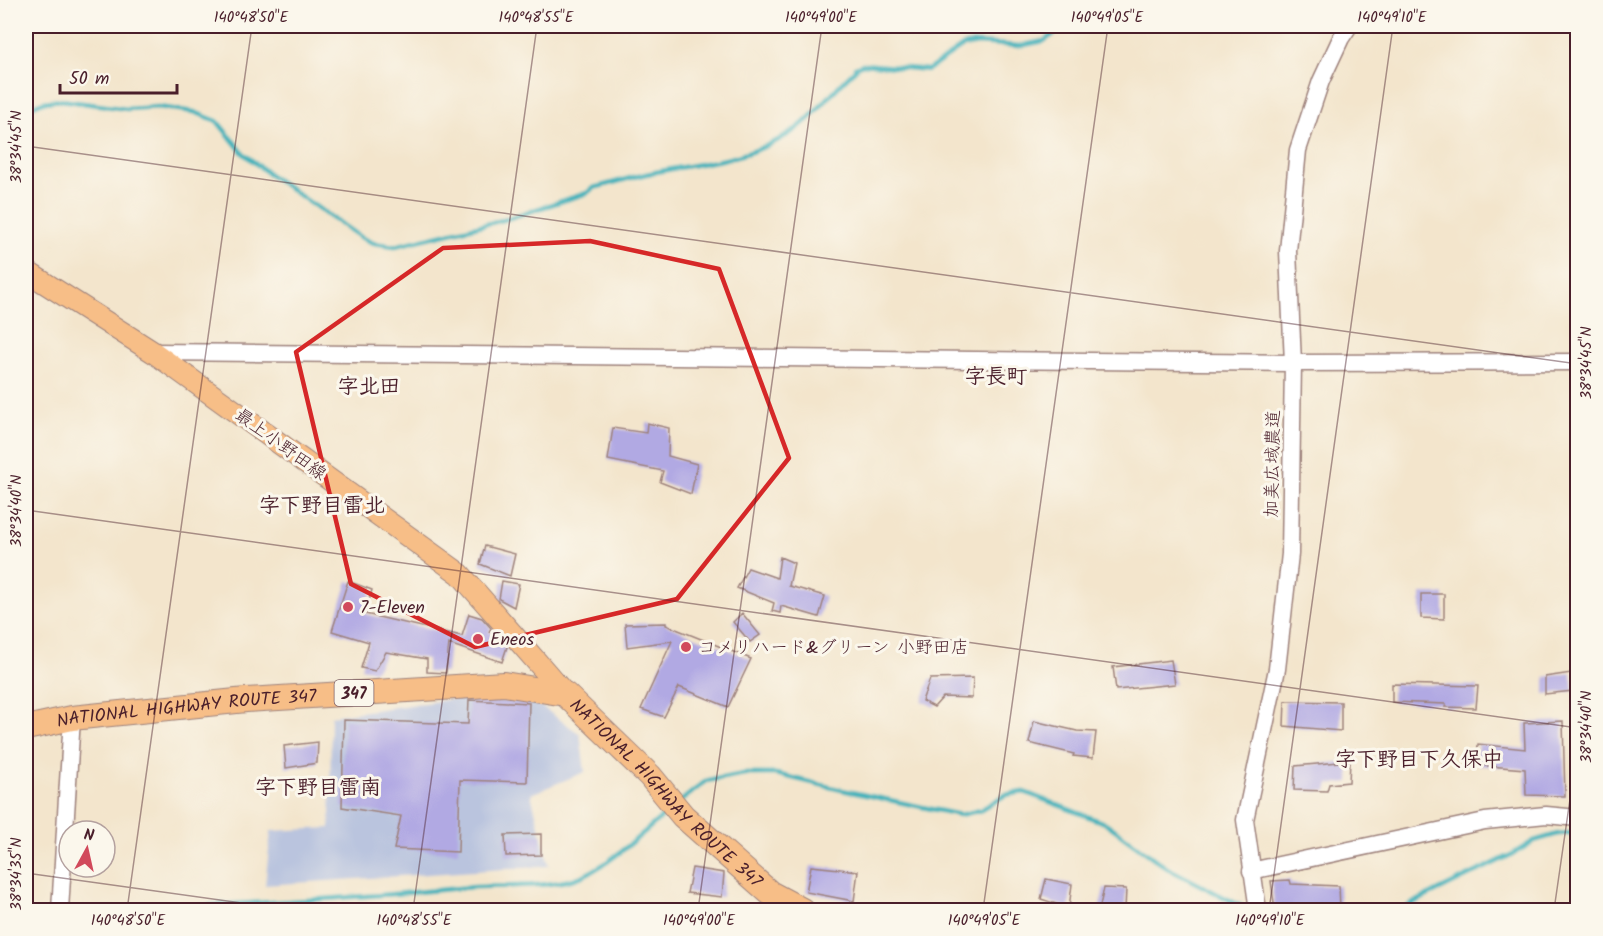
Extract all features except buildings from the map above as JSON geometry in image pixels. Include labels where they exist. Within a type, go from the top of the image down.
[{"type":"highway","name":"NATIONAL HIGHWAY ROUTE 347","points":[[26,728],[72,718],[246,700],[504,684],[565,694],[650,776],[682,816],[771,893],[801,910]]},
{"type":"main road","name":"最上小野田線","points":[[26,271],[153,352],[460,574],[565,694]]},
{"type":"street","name":"加美広域農道","points":[[1257,907],[1245,820],[1277,669],[1290,555],[1293,363],[1288,251],[1298,150],[1321,81],[1349,26]]},
{"type":"street","points":[[153,352],[1293,363],[1578,362]]},
{"type":"street","points":[[60,906],[72,718]]},
{"type":"street","points":[[1251,871],[1485,821],[1546,814],[1578,818]]},
{"type":"highlighted area","points":[[590,241],[719,269],[789,458],[677,599],[475,647],[351,584],[296,352],[443,248]]},
{"type":"shaded area","points":[[461,698],[535,702],[580,734],[585,772],[531,794],[549,866],[265,885],[271,831],[330,828],[331,716]]},
{"type":"waterway","points":[[26,109],[43,102],[61,100],[127,109],[158,107],[194,112],[217,121],[243,153],[270,175],[360,237],[373,243],[395,246],[503,220],[587,193],[593,188],[633,177],[754,151],[771,144],[797,128],[856,69],[855,67],[863,64],[928,70],[963,46],[977,43],[1019,46],[1044,41],[1066,26]]},
{"type":"waterway","points":[[681,801],[706,781],[744,774],[776,774],[960,815],[981,810],[1005,795],[1024,792],[1107,824],[1167,868],[1249,910]]},
{"type":"waterway","points":[[96,910],[324,899],[560,882],[586,874],[612,859],[670,810]]},
{"type":"waterway","points":[[1402,910],[1534,841],[1558,834],[1578,833]]},
{"type":"place","name":"7-Eleven","points":[[348,607]]},
{"type":"place","name":"Eneos","points":[[478,639]]},
{"type":"place","name":"コメリハード&グリーン 小野田店","points":[[686,647]]},
{"type":"district","name":"字長町","points":[[996,376]]},
{"type":"district","name":"字北田","points":[[369,386]]},
{"type":"district","name":"字下野目雷北","points":[[322,505]]},
{"type":"district","name":"字下野目下久保中","points":[[1419,759]]},
{"type":"district","name":"字下野目雷南","points":[[318,787]]}]
